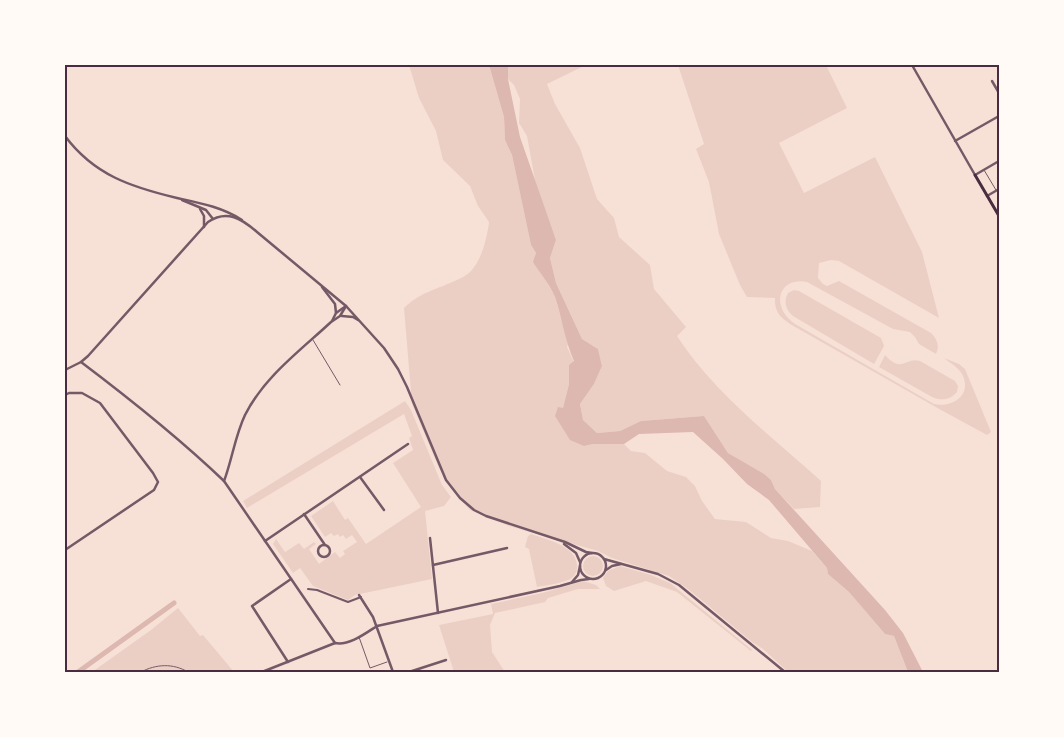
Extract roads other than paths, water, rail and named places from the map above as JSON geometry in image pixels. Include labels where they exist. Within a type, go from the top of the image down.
[{"type":"main road","points":[[975,175],[999,216]]},
{"type":"street","points":[[912,65],[975,175],[999,161]]},
{"type":"street","points":[[992,81],[999,93]]},
{"type":"street","points":[[955,141],[999,116]]},
{"type":"street","points":[[65,136],[85,160],[106,174],[122,181],[225,210],[244,221],[346,306],[384,348],[398,369],[416,406],[442,471],[455,493],[468,506],[486,516],[586,552],[599,554],[604,559],[605,571]]},
{"type":"street","points":[[987,196],[998,189]]},
{"type":"street","points":[[176,197],[208,212],[213,219]]},
{"type":"street","points":[[199,207],[203,213],[204,227]]},
{"type":"street","points":[[65,370],[81,362],[213,219],[230,216],[244,221]]},
{"type":"street","points":[[316,280],[333,301],[336,313]]},
{"type":"street","points":[[331,322],[336,313],[346,306]]},
{"type":"street","points":[[224,481],[240,427],[253,401],[271,378],[331,322],[340,316],[346,306]]},
{"type":"street","points":[[340,316],[353,317],[362,322]]},
{"type":"street","points":[[81,362],[147,413],[224,481],[335,643]]},
{"type":"street","points":[[65,395],[69,393],[82,393],[100,404],[158,482],[154,490],[65,550]]},
{"type":"street","points":[[265,541],[408,444]]},
{"type":"street","points":[[360,476],[384,510]]},
{"type":"street","points":[[304,514],[325,545],[329,547],[328,555],[323,557],[319,555],[318,550],[320,546],[325,545]]},
{"type":"street","points":[[430,538],[438,613]]},
{"type":"street","points":[[554,539],[572,549],[580,564],[583,575],[589,579]]},
{"type":"street","points":[[433,565],[507,548]]},
{"type":"street","points":[[571,583],[578,575],[580,564],[585,556],[592,553]]},
{"type":"street","points":[[604,559],[658,574],[679,585],[785,672]]},
{"type":"street","points":[[262,672],[335,643],[341,644],[377,626],[597,578],[612,566],[623,564]]},
{"type":"street","points":[[288,662],[252,606],[291,579]]},
{"type":"street","points":[[308,589],[317,590],[348,602],[360,596],[377,626],[393,672]]},
{"type":"street","points":[[409,672],[446,660]]},
{"type":"lane","points":[[984,170],[998,189]]},
{"type":"lane","points":[[312,340],[340,385]]},
{"type":"lane","points":[[359,636],[370,668],[389,661]]},
{"type":"lane","points":[[141,672],[155,666],[182,669],[188,672]]},
{"type":"waterway","points":[[78,672],[174,603]]}]
